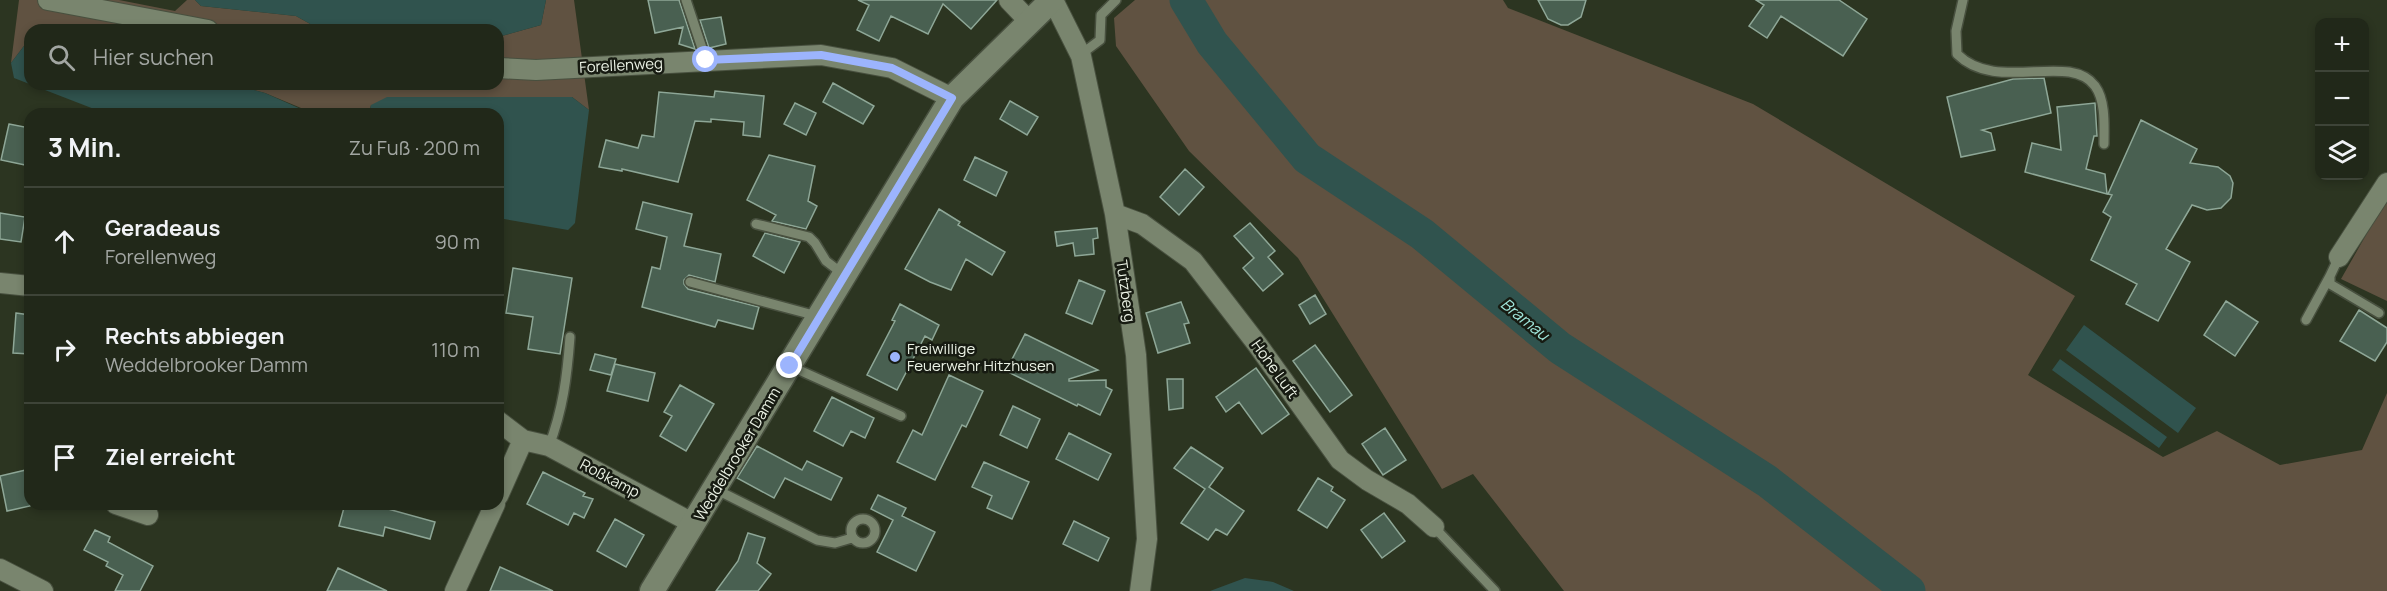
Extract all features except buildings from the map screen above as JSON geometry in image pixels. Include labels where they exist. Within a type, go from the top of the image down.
[{"type":"street","points":[[48,0],[70,2],[178,24]]},
{"type":"street","points":[[1009,0],[1029,21]]},
{"type":"street","name":"Weddelbrooker Damm","points":[[652,591],[952,98],[1053,0]]},
{"type":"street","name":"Tutzberg","points":[[1053,0],[1080,55],[1115,214],[1136,355],[1147,539],[1140,591]]},
{"type":"street","name":"Forellenweg","points":[[504,68],[536,70],[821,55],[892,68],[952,98]]},
{"type":"street","points":[[2339,258],[2387,183]]},
{"type":"street","name":"Hohe Luft","points":[[1115,214],[1142,224],[1193,261],[1257,344],[1340,460],[1367,480],[1408,504],[1434,527]]},
{"type":"street","points":[[0,283],[24,285]]},
{"type":"street","name":"Roßkamp","points":[[504,426],[523,440],[549,446],[694,524]]},
{"type":"street","points":[[504,483],[523,440]]},
{"type":"street","points":[[133,510],[148,515]]},
{"type":"street","points":[[456,591],[492,510]]},
{"type":"street","points":[[0,569],[43,591]]},
{"type":"lane","points":[[686,0],[706,60]]},
{"type":"lane","points":[[1080,55],[1100,40],[1101,15],[1116,0]]},
{"type":"lane","points":[[1963,0],[1956,31],[1957,54],[1965,62],[2001,74],[2055,71],[2085,76],[2096,87],[2100,99],[2104,144]]},
{"type":"lane","points":[[756,224],[809,237],[826,261],[845,276]]},
{"type":"lane","points":[[2306,320],[2339,258]]},
{"type":"lane","points":[[2330,276],[2330,284],[2379,312]]},
{"type":"lane","points":[[690,282],[820,317]]},
{"type":"lane","points":[[549,446],[559,420],[566,391],[570,337]]},
{"type":"lane","points":[[790,366],[901,416]]},
{"type":"lane","points":[[716,489],[817,540],[836,543],[852,538]]},
{"type":"lane","points":[[1434,527],[1495,591]]},
{"type":"shaded area","points":[[19,0],[119,0],[175,11],[187,0],[195,0],[201,6],[296,16],[310,24],[24,24],[24,46],[11,63]]},
{"type":"shaded area","points":[[546,0],[574,0],[589,110],[572,97],[371,105],[370,108],[301,108],[254,90],[504,90],[504,35],[541,25]]},
{"type":"shaded area","points":[[1135,0],[1503,0],[1508,8],[1753,104],[2075,296],[2028,375],[2163,457],[2217,431],[2280,465],[2362,450],[2387,393],[2387,591],[1564,591],[1473,474],[1442,489],[1298,258],[1189,151],[1116,46],[1114,18]]},
{"type":"shaded area","points":[[2387,198],[2387,301],[2341,279]]},
{"type":"water","points":[[195,0],[546,0],[541,25],[504,35],[504,24],[310,24],[296,16],[201,6]]},
{"type":"water","points":[[24,46],[24,82],[14,78],[11,63]]},
{"type":"water","points":[[45,90],[254,90],[299,108],[92,108]]},
{"type":"water","points":[[387,97],[572,97],[589,110],[575,223],[568,230],[504,219],[504,108],[370,108],[371,105]]},
{"type":"water","points":[[2084,325],[2196,408],[2178,433],[2066,350]]},
{"type":"water","points":[[2060,359],[2167,437],[2159,448],[2052,370]]},
{"type":"water","points":[[1245,578],[1273,582],[1294,591],[1210,591]]},
{"type":"waterway","name":"Bramau","points":[[1186,0],[1212,43],[1307,158],[1422,234],[1560,348],[1767,481],[1909,591]]},
{"type":"place","name":"Freiwillige Feuerwehr Hitzhusen","points":[[895,357]]},
{"type":"route","points":[[706,60],[821,55],[892,68],[952,98],[790,366]]}]
